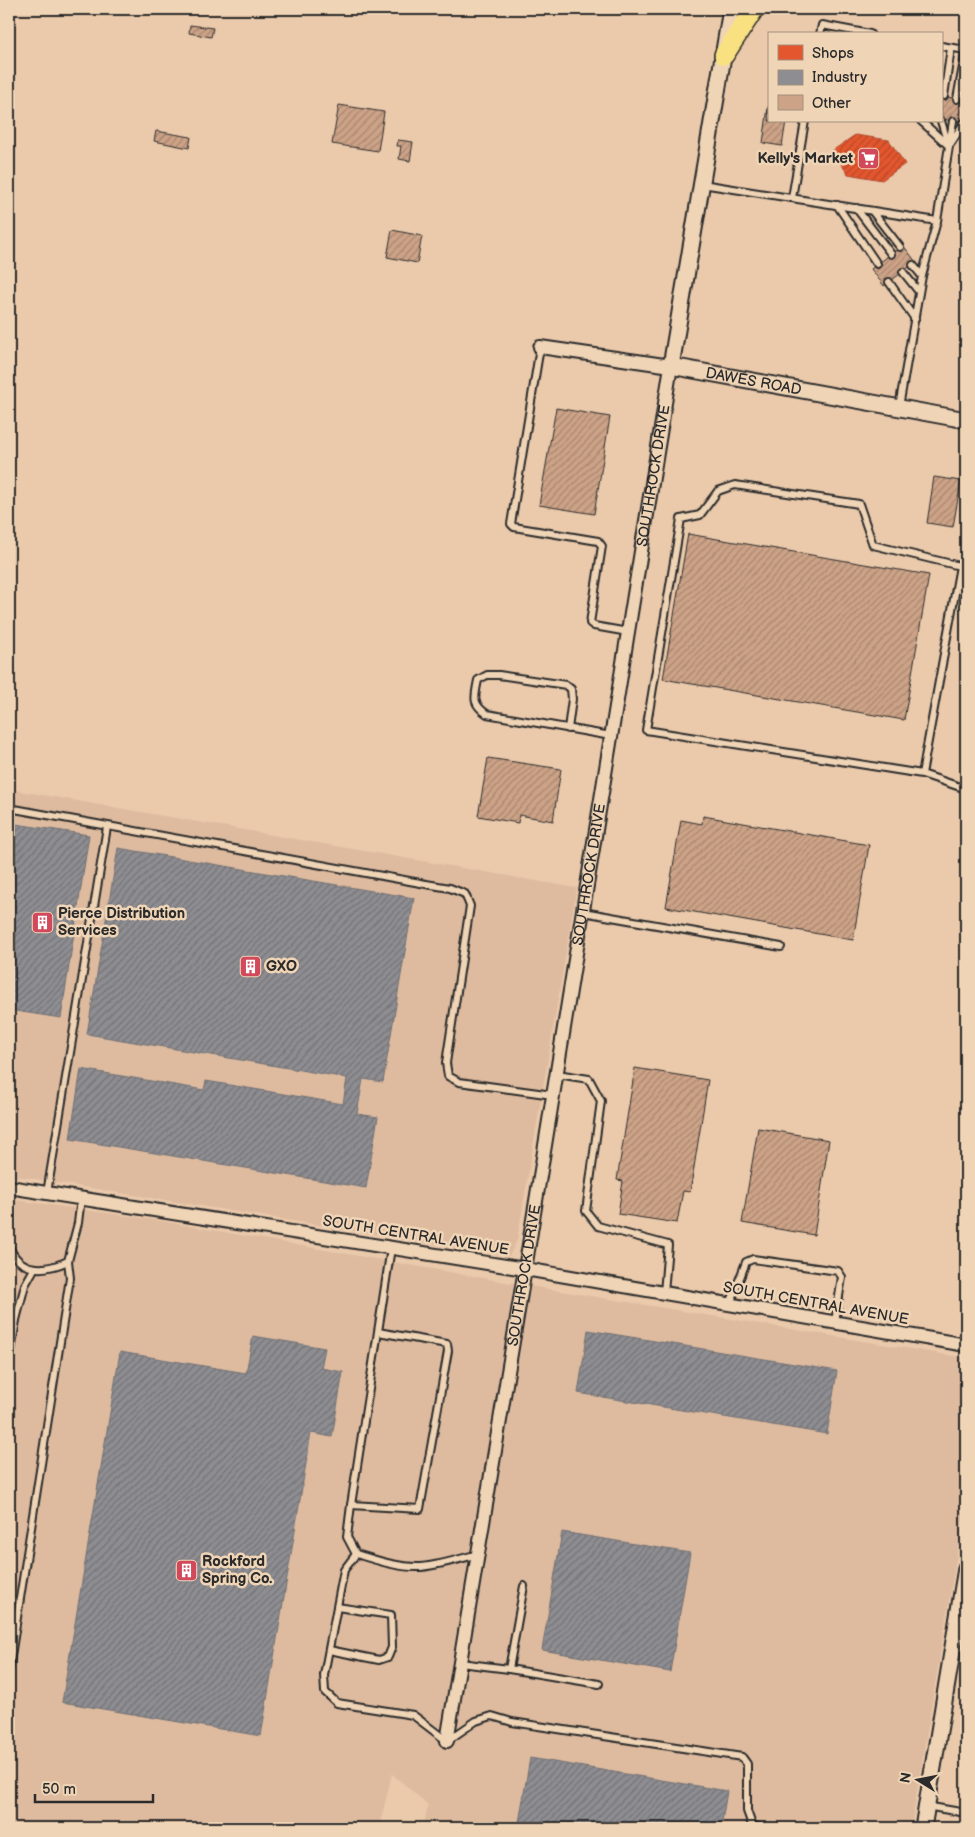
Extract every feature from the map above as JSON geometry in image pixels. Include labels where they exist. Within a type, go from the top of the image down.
[{"type":"main road","points":[[724,55],[754,9]]},
{"type":"street","name":"SOUTHROCK DRIVE","points":[[447,1741],[526,1269],[671,366],[731,9]]},
{"type":"street","name":"DAWES ROAD","points":[[540,347],[671,366],[966,420]]},
{"type":"street","name":"SOUTH CENTRAL AVENUE","points":[[9,1187],[526,1269],[966,1345]]},
{"type":"street","points":[[923,1828],[966,1568]]},
{"type":"lane","points":[[820,32],[822,25],[845,32]]},
{"type":"lane","points":[[942,46],[966,50],[957,98]]},
{"type":"lane","points":[[944,96],[951,48]]},
{"type":"lane","points":[[899,407],[922,276],[937,220],[953,121]]},
{"type":"lane","points":[[792,198],[805,122]]},
{"type":"lane","points":[[922,122],[949,146]]},
{"type":"lane","points":[[941,122],[949,146]]},
{"type":"lane","points":[[949,146],[964,123]]},
{"type":"lane","points":[[702,184],[937,220]]},
{"type":"lane","points":[[837,205],[877,264]]},
{"type":"lane","points":[[856,208],[891,254]]},
{"type":"lane","points":[[872,211],[900,247]]},
{"type":"lane","points":[[913,264],[922,276]]},
{"type":"lane","points":[[903,272],[919,292]]},
{"type":"lane","points":[[889,282],[915,320]]},
{"type":"lane","points":[[540,347],[511,524],[514,527],[598,541],[602,546],[590,623],[594,626],[628,632]]},
{"type":"lane","points":[[922,774],[960,566],[873,545],[860,504],[735,485],[718,490],[700,515],[681,519],[646,730],[922,774],[966,789]]},
{"type":"lane","points":[[568,729],[572,700],[571,689],[566,685],[499,675],[487,675],[478,680],[474,699],[478,708],[487,714],[568,729],[611,736]]},
{"type":"lane","points":[[9,808],[450,888],[464,894],[470,906],[446,1063],[448,1076],[459,1082],[554,1096]]},
{"type":"lane","points":[[47,1193],[107,827]]},
{"type":"lane","points":[[583,912],[781,947]]},
{"type":"lane","points":[[557,1074],[589,1079],[601,1100],[586,1210],[598,1226],[668,1245],[664,1293]]},
{"type":"lane","points":[[9,1668],[70,1278],[68,1260],[78,1223],[81,1198]]},
{"type":"lane","points":[[9,1246],[21,1263],[34,1269],[55,1266],[68,1260]]},
{"type":"lane","points":[[391,1248],[351,1505],[348,1537],[356,1554],[384,1562],[419,1567],[449,1562],[478,1554]]},
{"type":"lane","points":[[730,1304],[746,1262],[753,1259],[838,1271],[842,1277],[835,1322]]},
{"type":"lane","points":[[9,1364],[24,1285],[34,1269]]},
{"type":"lane","points":[[9,1324],[16,1320]]},
{"type":"lane","points":[[351,1505],[420,1509],[448,1351],[447,1344],[378,1332]]},
{"type":"lane","points":[[356,1554],[344,1570],[324,1675],[325,1692],[337,1703],[413,1715],[447,1741],[476,1721],[492,1716],[512,1722],[742,1757],[747,1764],[747,1812],[752,1825],[762,1828]]},
{"type":"lane","points":[[509,1669],[524,1586]]},
{"type":"lane","points":[[329,1650],[379,1660],[388,1657],[392,1647],[391,1615],[337,1607]]},
{"type":"lane","points":[[460,1663],[599,1684]]},
{"type":"lane","points":[[926,1806],[966,1813]]},
{"type":"shaded area","points":[[9,789],[577,888],[517,1241],[509,1256],[9,1175]]},
{"type":"shaded area","points":[[9,1199],[156,1220],[500,1281],[966,1358],[966,1501],[911,1828],[423,1828],[428,1805],[392,1774],[379,1828],[9,1828]]},
{"type":"building: Shops","name":"Kelly's Market","points":[[855,135],[889,140],[905,164],[882,180],[848,174],[832,151]]},
{"type":"building: Industry","name":"Pierce Distribution Services","points":[[9,823],[89,835],[61,1018],[9,1010]]},
{"type":"building: Industry","name":"GXO","points":[[118,848],[414,898],[383,1082],[363,1079],[357,1114],[378,1117],[366,1188],[70,1139],[81,1069],[204,1090],[206,1081],[343,1104],[347,1078],[87,1034]]},
{"type":"building: Industry","points":[[588,1330],[837,1371],[827,1434],[578,1393]]},
{"type":"building: Industry","name":"Rockford Spring Co.","points":[[253,1336],[325,1348],[321,1368],[343,1372],[332,1437],[311,1433],[261,1736],[62,1702],[120,1352],[246,1373]]},
{"type":"building: Industry","points":[[562,1532],[690,1553],[670,1672],[542,1650]]},
{"type":"building: Industry","points":[[530,1758],[727,1791],[721,1828],[518,1828]]},
{"type":"building: Other","points":[[190,25],[213,28],[211,37],[189,33]]},
{"type":"building: Other","points":[[942,96],[966,100],[966,123],[942,119]]},
{"type":"building: Other","points":[[339,105],[384,112],[378,151],[332,144]]},
{"type":"building: Other","points":[[768,107],[768,122],[786,122],[782,146],[763,143]]},
{"type":"building: Other","points":[[156,131],[191,137],[189,148],[154,141]]},
{"type":"building: Other","points":[[398,140],[413,142],[410,161],[399,159],[401,146],[397,146]]},
{"type":"building: Other","points":[[392,230],[422,236],[417,263],[387,257]]},
{"type":"building: Other","points":[[903,245],[916,262],[884,286],[871,269]]},
{"type":"building: Other","points":[[556,408],[610,417],[594,514],[539,505]]},
{"type":"building: Other","points":[[934,477],[961,481],[953,527],[927,523]]},
{"type":"building: Other","points":[[688,534],[929,575],[904,720],[663,679]]},
{"type":"building: Other","points":[[488,758],[561,769],[553,821],[519,815],[518,823],[478,816]]},
{"type":"building: Other","points":[[703,816],[869,845],[853,940],[666,907],[681,820],[702,824]]},
{"type":"building: Other","points":[[635,1068],[708,1080],[690,1192],[683,1191],[677,1223],[618,1214],[623,1181],[617,1180]]},
{"type":"building: Other","points":[[758,1128],[829,1140],[814,1235],[742,1223]]},
{"type":"place","name":"Kelly's Market","points":[[869,158]]},
{"type":"place","name":"Pierce Distribution Services","points":[[42,922]]},
{"type":"place","name":"GXO","points":[[250,966]]},
{"type":"place","name":"Rockford Spring Co.","points":[[186,1570]]}]
